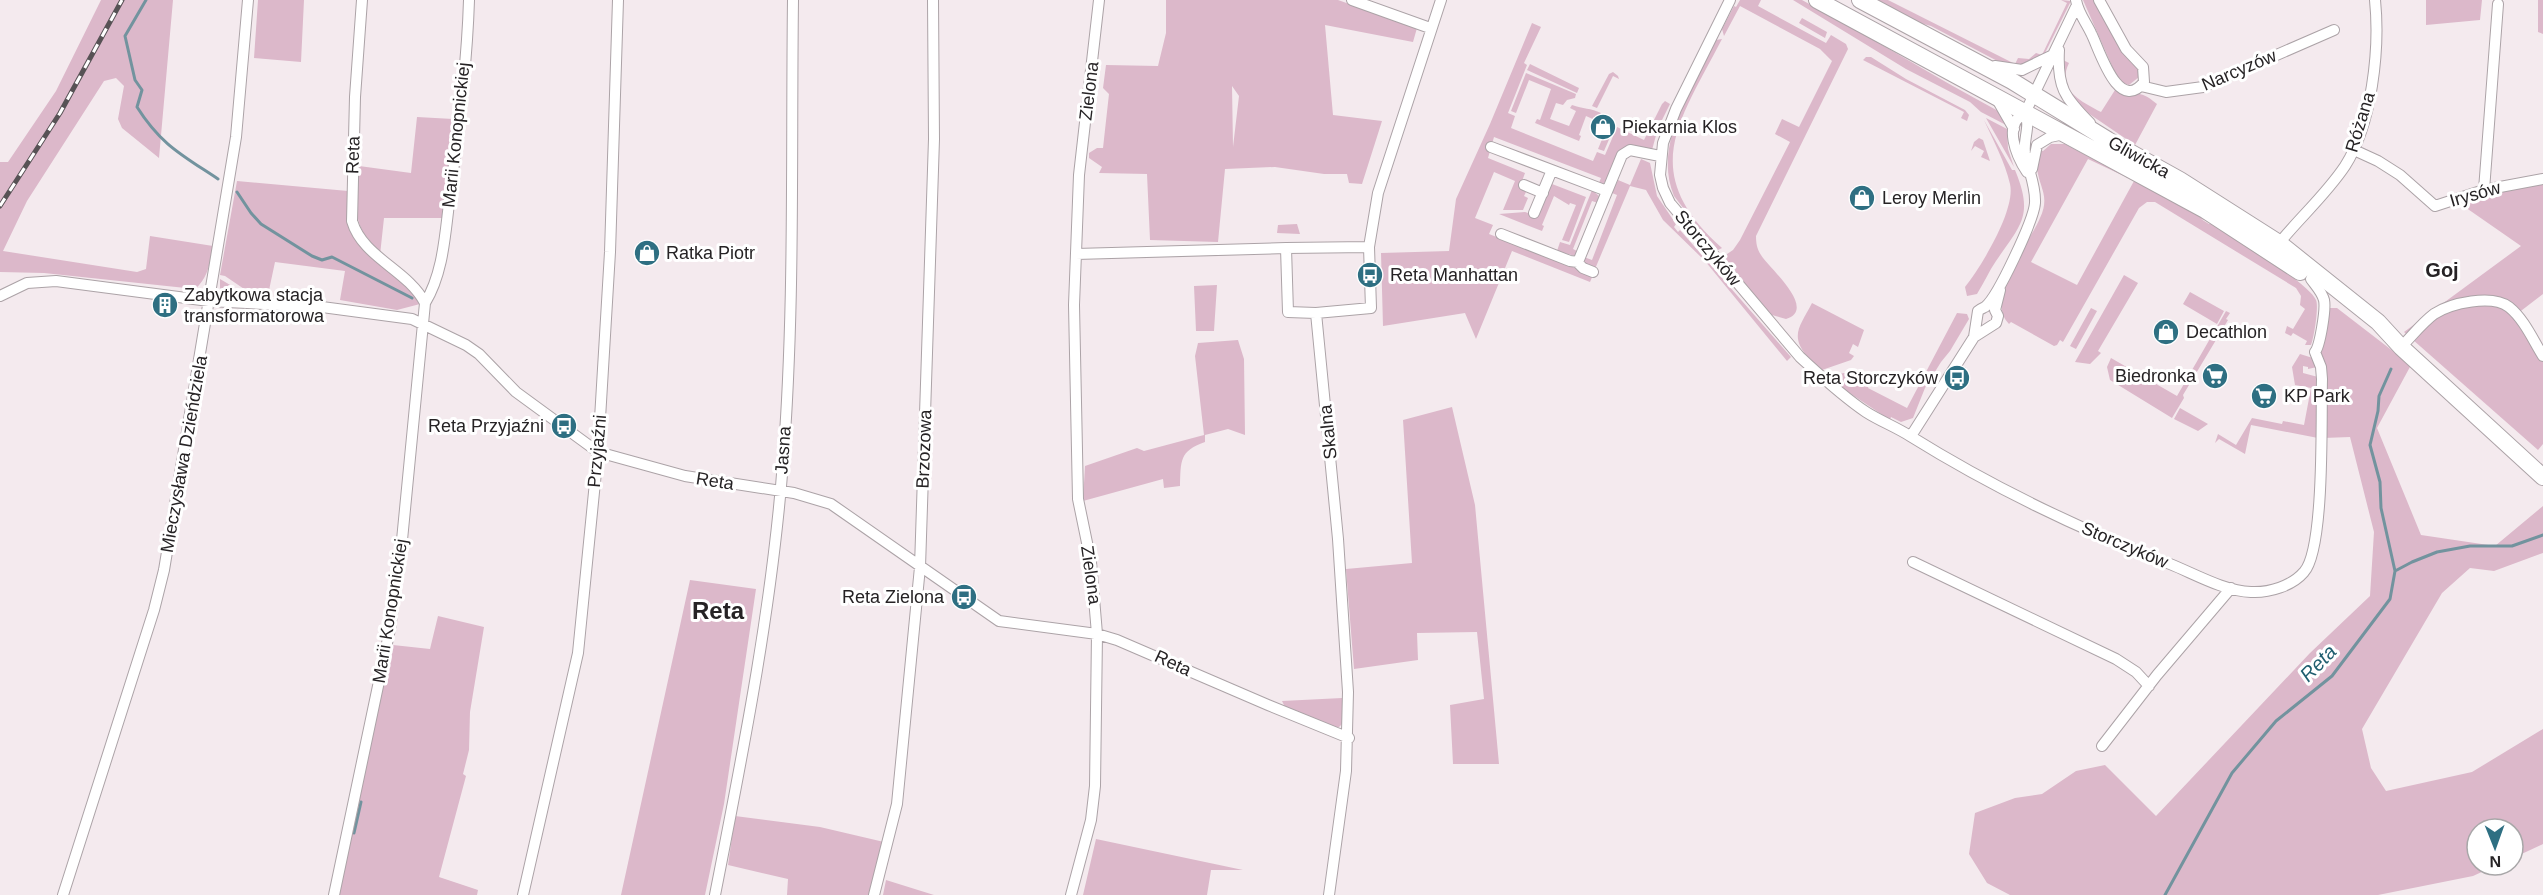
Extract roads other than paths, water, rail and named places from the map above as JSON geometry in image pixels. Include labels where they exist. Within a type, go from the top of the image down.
[{"type":"main road","name":"Gliwicka","points":[[1817,0],[2276,247],[2374,331],[2399,345]]},
{"type":"main road","name":"Gliwicka","points":[[1860,0],[2033,94],[2108,140],[2180,180],[2355,302],[2543,477]]},
{"type":"street","name":"Mieczysława Dzieńdziela","points":[[63,895],[154,610],[164,570],[236,137],[248,0]]},
{"type":"street","name":"Reta","points":[[362,0],[352,221],[357,237],[375,255],[403,275],[419,292],[425,303]]},
{"type":"street","name":"Marii Konopnickiej","points":[[425,303],[435,287],[443,243],[459,123],[469,0]]},
{"type":"street","name":"Przyjaźni","points":[[523,895],[578,653],[598,452],[610,252],[618,0]]},
{"type":"street","name":"Jasna","points":[[715,895],[766,618],[780,490],[788,381],[792,267],[793,0]]},
{"type":"street","name":"Brzozowa","points":[[874,895],[897,804],[921,567],[934,139],[933,0]]},
{"type":"street","name":"Zielona","points":[[1071,895],[1091,820],[1095,786],[1097,634],[1090,562],[1078,499],[1074,305],[1079,175],[1099,0]]},
{"type":"street","points":[[1352,0],[1431,28]]},
{"type":"street","points":[[1286,248],[1288,312],[1316,313],[1371,308],[1369,247],[1378,193],[1441,0]]},
{"type":"street","name":"Storczyków","points":[[1730,0],[1669,125],[1660,156],[1661,183],[1670,203],[1800,357],[1846,398],[1985,481],[2140,553],[2231,588]]},
{"type":"street","points":[[2099,0],[2126,49],[2143,67],[2145,79],[2141,86]]},
{"type":"street","name":"Różana","points":[[2276,247],[2334,180],[2354,150],[2370,95],[2374,68],[2375,0]]},
{"type":"street","name":"Narcyzów","points":[[2076,4],[2113,82],[2128,90],[2141,86],[2172,92],[2203,87],[2334,30]]},
{"type":"street","name":"Narcyzów","points":[[2033,94],[2060,44],[2076,4]]},
{"type":"street","points":[[2484,190],[2498,4]]},
{"type":"street","points":[[2060,44],[2058,74],[2065,96],[2108,140]]},
{"type":"street","points":[[1974,61],[2006,69],[2022,70],[2031,68],[2054,55]]},
{"type":"street","points":[[2032,177],[2016,155],[2014,129],[2018,116],[2025,113],[2033,94]]},
{"type":"street","points":[[1993,96],[2014,129]]},
{"type":"street","points":[[1990,308],[2032,220],[2035,203],[2032,177],[2025,153],[2029,122],[2025,113]]},
{"type":"street","points":[[2032,177],[2037,145],[2050,137],[2064,134]]},
{"type":"street","points":[[1491,147],[1607,191]]},
{"type":"street","points":[[1577,262],[1624,152],[1633,150],[1660,156]]},
{"type":"street","name":"Irysów","points":[[2354,150],[2378,161],[2400,176],[2435,206],[2484,190],[2543,179]]},
{"type":"street","points":[[1534,213],[1552,170]]},
{"type":"street","points":[[1524,185],[1542,193]]},
{"type":"street","points":[[1501,234],[1577,262],[1583,268],[1593,272]]},
{"type":"street","points":[[1076,254],[1369,247]]},
{"type":"street","name":"Gliwicka","points":[[2231,588],[2250,592],[2265,591],[2295,582],[2307,570],[2310,560],[2318,515],[2322,379],[2321,367],[2315,352],[2319,344],[2324,305],[2321,293],[2311,279]]},
{"type":"street","name":"Reta","points":[[0,296],[27,283],[56,281],[209,301],[333,308],[408,318],[466,345],[479,354],[516,392],[598,452],[685,476],[780,490],[831,504],[999,621],[1097,634],[1142,649],[1349,738]]},
{"type":"street","points":[[2399,345],[2437,313],[2479,300],[2492,299],[2508,306],[2519,318],[2543,357]]},
{"type":"street","points":[[422,324],[425,303]]},
{"type":"street","points":[[1911,436],[1982,326],[1996,323],[1998,316],[1990,308]]},
{"type":"street","points":[[1982,326],[1976,315],[1980,309],[1990,308]]},
{"type":"street","name":"Skalna","points":[[1316,313],[1342,590],[1349,738],[1329,895]]},
{"type":"street","name":"Marii Konopnickiej","points":[[333,895],[390,629],[402,540],[422,324]]},
{"type":"street","points":[[1913,562],[2116,659],[2136,672],[2149,686]]},
{"type":"street","points":[[2102,746],[2231,588]]},
{"type":"waterway","points":[[146,0],[125,36],[135,80],[142,90],[137,107],[164,140],[183,156],[218,179]]},
{"type":"waterway","points":[[237,192],[261,224],[312,256],[322,260],[332,257],[412,298]]},
{"type":"waterway","points":[[2391,369],[2379,396],[2370,445],[2380,482],[2381,508],[2395,571]]},
{"type":"waterway","name":"Reta","points":[[2165,895],[2232,773],[2276,721],[2332,676],[2390,599],[2395,571],[2437,552],[2470,546],[2512,546],[2543,535]]},
{"type":"waterway","points":[[354,833],[361,802]]},
{"type":"railway","points":[[0,206],[60,113],[122,0]]},
{"type":"place","name":"Piekarnia Klos","points":[[1603,127]]},
{"type":"place","name":"Leroy Merlin","points":[[1862,198]]},
{"type":"place","name":"Ratka Piotr","points":[[647,253]]},
{"type":"place","name":"Reta Manhattan","points":[[1370,275]]},
{"type":"place","name":"Zabytkowa stacja transformatorowa","points":[[165,305]]},
{"type":"place","name":"Decathlon","points":[[2166,332]]},
{"type":"place","name":"Biedronka","points":[[2215,376]]},
{"type":"place","name":"Reta Storczyków","points":[[1957,378]]},
{"type":"place","name":"KP Park","points":[[2264,396]]},
{"type":"place","name":"Reta Przyjaźni","points":[[564,426]]},
{"type":"place","name":"Reta Zielona","points":[[964,597]]},
{"type":"district","name":"Goj","points":[[2442,270]]},
{"type":"district","name":"Reta","points":[[718,610]]}]
